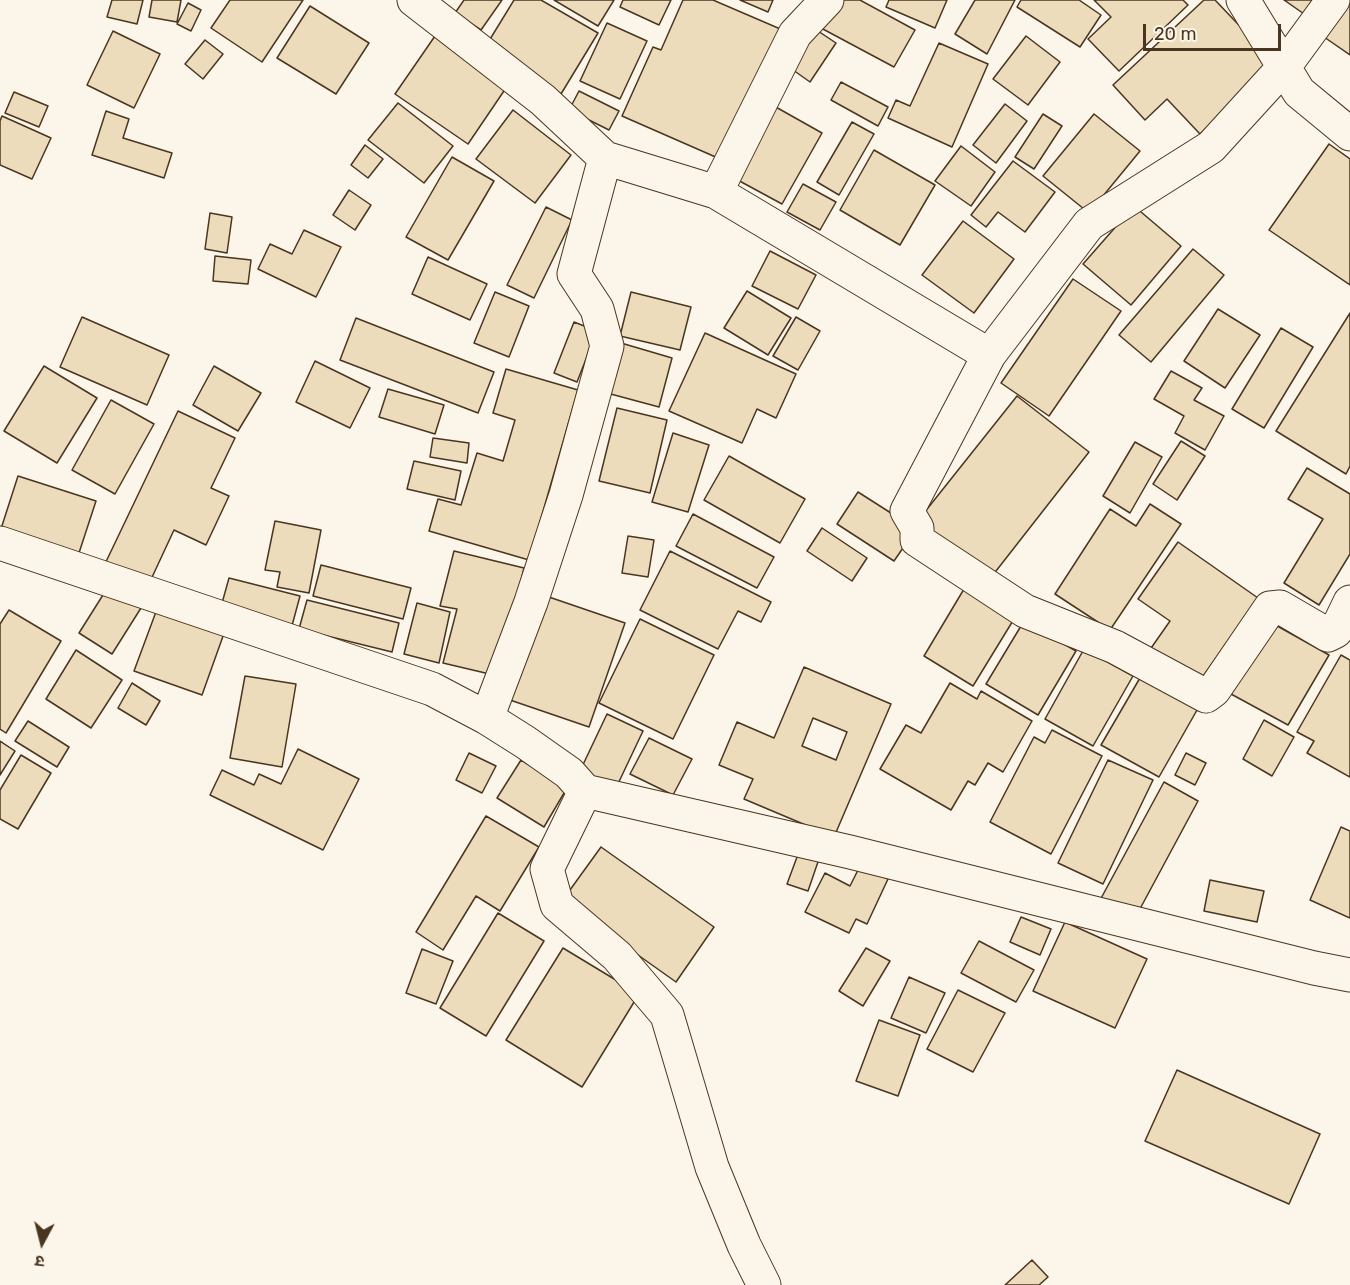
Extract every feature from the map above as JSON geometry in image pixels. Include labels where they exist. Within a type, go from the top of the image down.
[{"type":"street","points":[[414,0],[543,100],[605,158],[716,192],[989,355]]},
{"type":"street","points":[[716,192],[795,34],[827,0]]},
{"type":"street","points":[[1243,0],[1299,92],[1350,134]]},
{"type":"street","points":[[1333,0],[1284,67],[1211,147],[1089,224],[989,355],[907,511],[917,528],[916,540],[1025,611],[1115,647],[1206,696],[1214,690],[1270,608],[1280,606],[1328,635],[1336,631],[1350,602]]},
{"type":"street","points":[[487,718],[531,602],[566,495],[608,346],[597,309],[574,274],[605,158]]},
{"type":"street","points":[[0,543],[432,690],[487,718],[569,772],[585,791],[850,852],[1314,968],[1350,975]]},
{"type":"street","points":[[585,791],[548,869],[557,905],[617,956],[667,1015],[712,1167],[744,1245],[764,1285]]},
{"type":"building","points":[[112,0],[143,0],[137,24],[107,17]]},
{"type":"building","points":[[152,0],[181,0],[177,22],[149,17]]},
{"type":"building","points":[[230,0],[303,0],[262,62],[211,28]]},
{"type":"building","points":[[464,0],[502,0],[481,30],[455,13]]},
{"type":"building","points":[[514,0],[541,0],[598,33],[561,94],[484,49]]},
{"type":"building","points":[[554,0],[614,0],[598,26]]},
{"type":"building","points":[[623,0],[671,0],[659,25],[620,7]]},
{"type":"building","points":[[683,0],[713,0],[785,31],[727,162],[622,116],[653,47],[661,50]]},
{"type":"building","points":[[740,0],[773,0],[768,12]]},
{"type":"building","points":[[837,0],[860,0],[915,30],[894,67],[821,28]]},
{"type":"building","points":[[889,0],[947,0],[935,28],[886,7]]},
{"type":"building","points":[[975,0],[1015,0],[987,54],[955,34]]},
{"type":"building","points":[[1021,0],[1079,0],[1101,15],[1080,47],[1017,7]]},
{"type":"building","points":[[1094,0],[1183,0],[1188,5],[1119,71],[1088,39],[1111,17]]},
{"type":"building","points":[[1204,0],[1215,0],[1276,64],[1200,134],[1167,99],[1145,120],[1113,85]]},
{"type":"building","points":[[1284,0],[1318,0],[1307,16]]},
{"type":"building","points":[[1350,0],[1350,55],[1324,37]]},
{"type":"building","points":[[188,3],[201,10],[191,31],[177,24]]},
{"type":"building","points":[[310,6],[369,43],[336,94],[277,58]]},
{"type":"building","points":[[607,23],[647,41],[620,99],[580,81]]},
{"type":"building","points":[[812,27],[836,43],[810,82],[786,65]]},
{"type":"building","points":[[113,31],[160,54],[134,108],[87,85]]},
{"type":"building","points":[[435,36],[508,85],[468,144],[395,94]]},
{"type":"building","points":[[1026,36],[1060,62],[1028,105],[993,79]]},
{"type":"building","points":[[205,40],[223,54],[203,79],[185,64]]},
{"type":"building","points":[[939,43],[988,64],[952,147],[888,118],[896,100],[910,106]]},
{"type":"building","points":[[841,82],[888,107],[878,126],[831,100]]},
{"type":"building","points":[[579,91],[619,111],[609,130],[569,110]]},
{"type":"building","points":[[14,92],[48,106],[39,127],[5,113]]},
{"type":"building","points":[[398,103],[453,146],[424,183],[368,140]]},
{"type":"building","points":[[1005,104],[1027,121],[996,163],[973,145]]},
{"type":"building","points":[[774,106],[822,133],[782,204],[734,178]]},
{"type":"building","points":[[513,110],[571,155],[535,203],[476,159]]},
{"type":"building","points":[[106,111],[129,119],[123,138],[172,153],[164,178],[92,155]]},
{"type":"building","points":[[1043,114],[1062,126],[1034,169],[1015,157]]},
{"type":"building","points":[[1094,114],[1140,151],[1089,213],[1043,176]]},
{"type":"building","points":[[2,116],[51,138],[32,179],[0,165]]},
{"type":"building","points":[[852,122],[874,134],[839,195],[817,182]]},
{"type":"building","points":[[1329,144],[1350,159],[1350,285],[1269,230]]},
{"type":"building","points":[[365,145],[383,159],[368,178],[351,165]]},
{"type":"building","points":[[961,146],[995,172],[971,206],[935,181]]},
{"type":"building","points":[[874,150],[935,185],[900,245],[840,210]]},
{"type":"building","points":[[452,157],[494,181],[448,260],[406,237]]},
{"type":"building","points":[[1013,161],[1055,192],[1025,232],[998,212],[986,227],[971,215]]},
{"type":"building","points":[[803,184],[836,202],[820,230],[787,212]]},
{"type":"building","points":[[349,190],[371,205],[355,230],[333,215]]},
{"type":"building","points":[[1134,206],[1181,246],[1131,305],[1083,264]]},
{"type":"building","points":[[546,207],[572,220],[534,298],[507,285]]},
{"type":"building","points":[[210,213],[232,217],[227,253],[205,249]]},
{"type":"building","points":[[963,221],[1014,259],[974,313],[922,275]]},
{"type":"building","points":[[304,230],[341,247],[316,297],[258,269],[270,244],[292,254]]},
{"type":"building","points":[[1193,249],[1224,275],[1151,362],[1119,335]]},
{"type":"building","points":[[770,251],[816,275],[798,309],[752,286]]},
{"type":"building","points":[[215,256],[251,260],[248,284],[213,281]]},
{"type":"building","points":[[428,257],[487,284],[470,320],[412,294]]},
{"type":"building","points":[[1073,279],[1121,311],[1049,416],[1001,383]]},
{"type":"building","points":[[747,291],[791,318],[768,355],[724,328]]},
{"type":"building","points":[[495,292],[529,306],[509,357],[474,343]]},
{"type":"building","points":[[631,292],[691,307],[680,350],[620,336]]},
{"type":"building","points":[[1218,309],[1260,335],[1225,388],[1184,361]]},
{"type":"building","points":[[1350,313],[1350,466],[1346,474],[1276,431]]},
{"type":"building","points":[[82,317],[169,355],[147,405],[60,367]]},
{"type":"building","points":[[796,317],[820,331],[798,370],[773,356]]},
{"type":"building","points":[[356,318],[494,372],[478,413],[340,360]]},
{"type":"building","points":[[574,322],[597,331],[577,382],[554,373]]},
{"type":"building","points":[[1281,328],[1313,347],[1264,428],[1232,409]]},
{"type":"building","points":[[705,333],[796,374],[776,418],[757,409],[742,443],[669,411]]},
{"type":"building","points":[[621,343],[672,358],[659,407],[607,393]]},
{"type":"building","points":[[315,361],[370,388],[350,428],[296,402]]},
{"type":"building","points":[[44,366],[97,398],[57,463],[4,431]]},
{"type":"building","points":[[214,366],[261,393],[238,431],[193,405]]},
{"type":"building","points":[[506,369],[578,390],[529,560],[429,531],[438,499],[461,505],[477,453],[503,461],[515,420],[493,413]]},
{"type":"building","points":[[1171,371],[1202,388],[1194,400],[1224,416],[1205,450],[1175,433],[1184,416],[1154,399]]},
{"type":"building","points":[[388,389],[444,405],[435,434],[379,417]]},
{"type":"building","points":[[1017,396],[1089,452],[989,580],[916,523]]},
{"type":"building","points":[[111,400],[154,424],[115,494],[72,470]]},
{"type":"building","points":[[617,408],[667,420],[650,493],[599,481]]},
{"type":"building","points":[[178,411],[235,438],[211,488],[229,496],[206,545],[174,530],[147,588],[103,568]]},
{"type":"building","points":[[673,433],[709,445],[688,512],[652,502]]},
{"type":"building","points":[[433,438],[469,443],[467,463],[430,457]]},
{"type":"building","points":[[1181,441],[1205,456],[1177,500],[1153,484]]},
{"type":"building","points":[[1135,442],[1162,457],[1130,513],[1103,496]]},
{"type":"building","points":[[729,456],[805,499],[780,543],[704,500]]},
{"type":"building","points":[[414,461],[461,471],[455,500],[407,489]]},
{"type":"building","points":[[1307,468],[1350,494],[1350,554],[1319,605],[1284,583],[1323,519],[1288,499]]},
{"type":"building","points":[[18,476],[96,501],[77,559],[0,532]]},
{"type":"building","points":[[858,492],[916,529],[894,561],[837,524]]},
{"type":"building","points":[[1150,504],[1181,524],[1110,630],[1055,594],[1110,509],[1136,526]]},
{"type":"building","points":[[693,514],[774,557],[757,588],[676,546]]},
{"type":"building","points":[[275,521],[321,530],[309,593],[277,587],[280,572],[265,570]]},
{"type":"building","points":[[822,528],[867,558],[852,581],[807,551]]},
{"type":"building","points":[[628,536],[654,540],[648,577],[622,573]]},
{"type":"building","points":[[1178,542],[1258,598],[1197,685],[1149,651],[1170,621],[1138,599]]},
{"type":"building","points":[[454,551],[524,568],[498,676],[443,663],[457,609],[440,606]]},
{"type":"building","points":[[670,551],[771,602],[761,622],[738,611],[718,649],[640,610]]},
{"type":"building","points":[[321,565],[411,588],[403,619],[313,596]]},
{"type":"building","points":[[229,578],[300,596],[290,633],[219,614]]},
{"type":"building","points":[[108,587],[141,608],[112,654],[79,633]]},
{"type":"building","points":[[964,589],[1014,619],[973,686],[924,656]]},
{"type":"building","points":[[546,596],[625,623],[589,727],[510,700]]},
{"type":"building","points":[[307,600],[399,623],[392,652],[299,629]]},
{"type":"building","points":[[160,601],[227,625],[202,695],[134,671]]},
{"type":"building","points":[[417,603],[450,612],[439,663],[404,654]]},
{"type":"building","points":[[9,610],[61,641],[6,733],[0,729],[0,624]]},
{"type":"building","points":[[640,619],[714,655],[673,739],[599,703]]},
{"type":"building","points":[[1024,621],[1076,651],[1038,715],[986,684]]},
{"type":"building","points":[[1272,623],[1329,655],[1288,725],[1231,694]]},
{"type":"building","points":[[1084,649],[1133,676],[1093,746],[1045,719]]},
{"type":"building","points":[[76,650],[122,680],[91,728],[46,699]]},
{"type":"building","points":[[1341,655],[1350,660],[1350,777],[1307,753],[1314,741],[1297,732]]},
{"type":"building","points":[[804,667],[891,704],[834,837],[744,799],[753,779],[719,765],[737,722],[774,738]],"holes":[[[813,718],[847,732],[836,760],[802,746]]]},
{"type":"building","points":[[1144,671],[1201,703],[1159,777],[1101,745]]},
{"type":"building","points":[[245,676],[296,684],[282,767],[230,758]]},
{"type":"building","points":[[132,683],[160,701],[146,725],[118,708]]},
{"type":"building","points":[[950,683],[977,699],[981,691],[1032,721],[1003,772],[988,763],[975,785],[968,781],[951,810],[880,769],[906,725],[921,733]]},
{"type":"building","points":[[607,714],[643,731],[616,788],[580,771]]},
{"type":"building","points":[[1264,720],[1294,737],[1272,776],[1243,759]]},
{"type":"building","points":[[28,721],[69,747],[57,767],[15,741]]},
{"type":"building","points":[[1052,730],[1102,756],[1051,854],[990,822],[1034,737],[1045,743]]},
{"type":"building","points":[[649,738],[692,759],[673,795],[630,774]]},
{"type":"building","points":[[0,741],[15,751],[0,775]]},
{"type":"building","points":[[298,749],[359,779],[323,850],[210,795],[222,770],[254,785],[259,774],[281,784]]},
{"type":"building","points":[[469,753],[496,766],[482,793],[456,780]]},
{"type":"building","points":[[1186,753],[1206,763],[1195,785],[1175,775]]},
{"type":"building","points":[[21,755],[51,773],[18,829],[0,819],[0,790]]},
{"type":"building","points":[[521,760],[567,788],[544,827],[497,798]]},
{"type":"building","points":[[1108,760],[1153,780],[1103,884],[1058,863]]},
{"type":"building","points":[[1164,782],[1198,801],[1134,920],[1099,902]]},
{"type":"building","points":[[486,816],[539,847],[500,911],[476,896],[443,950],[416,932]]},
{"type":"building","points":[[1341,827],[1350,831],[1350,918],[1310,900]]},
{"type":"building","points":[[601,847],[714,927],[676,982],[562,901]]},
{"type":"building","points":[[800,849],[820,856],[808,891],[787,884]]},
{"type":"building","points":[[860,866],[888,879],[867,924],[856,919],[849,933],[805,912],[825,873],[850,886]]},
{"type":"building","points":[[1210,880],[1264,891],[1257,922],[1204,911]]},
{"type":"building","points":[[498,913],[544,941],[486,1036],[440,1008]]},
{"type":"building","points":[[1021,917],[1051,929],[1040,955],[1010,942]]},
{"type":"building","points":[[1065,922],[1147,959],[1115,1028],[1033,991]]},
{"type":"building","points":[[979,941],[1034,970],[1016,1002],[961,973]]},
{"type":"building","points":[[563,948],[639,994],[582,1087],[506,1040]]},
{"type":"building","points":[[866,948],[890,961],[863,1006],[839,991]]},
{"type":"building","points":[[422,949],[453,961],[436,1004],[406,993]]},
{"type":"building","points":[[909,977],[945,993],[926,1033],[891,1018]]},
{"type":"building","points":[[958,990],[1005,1013],[973,1072],[927,1049]]},
{"type":"building","points":[[879,1020],[920,1035],[898,1096],[856,1081]]},
{"type":"building","points":[[1177,1070],[1320,1134],[1289,1204],[1145,1141]]},
{"type":"building","points":[[1032,1260],[1048,1277],[1039,1285],[1005,1285]]}]
